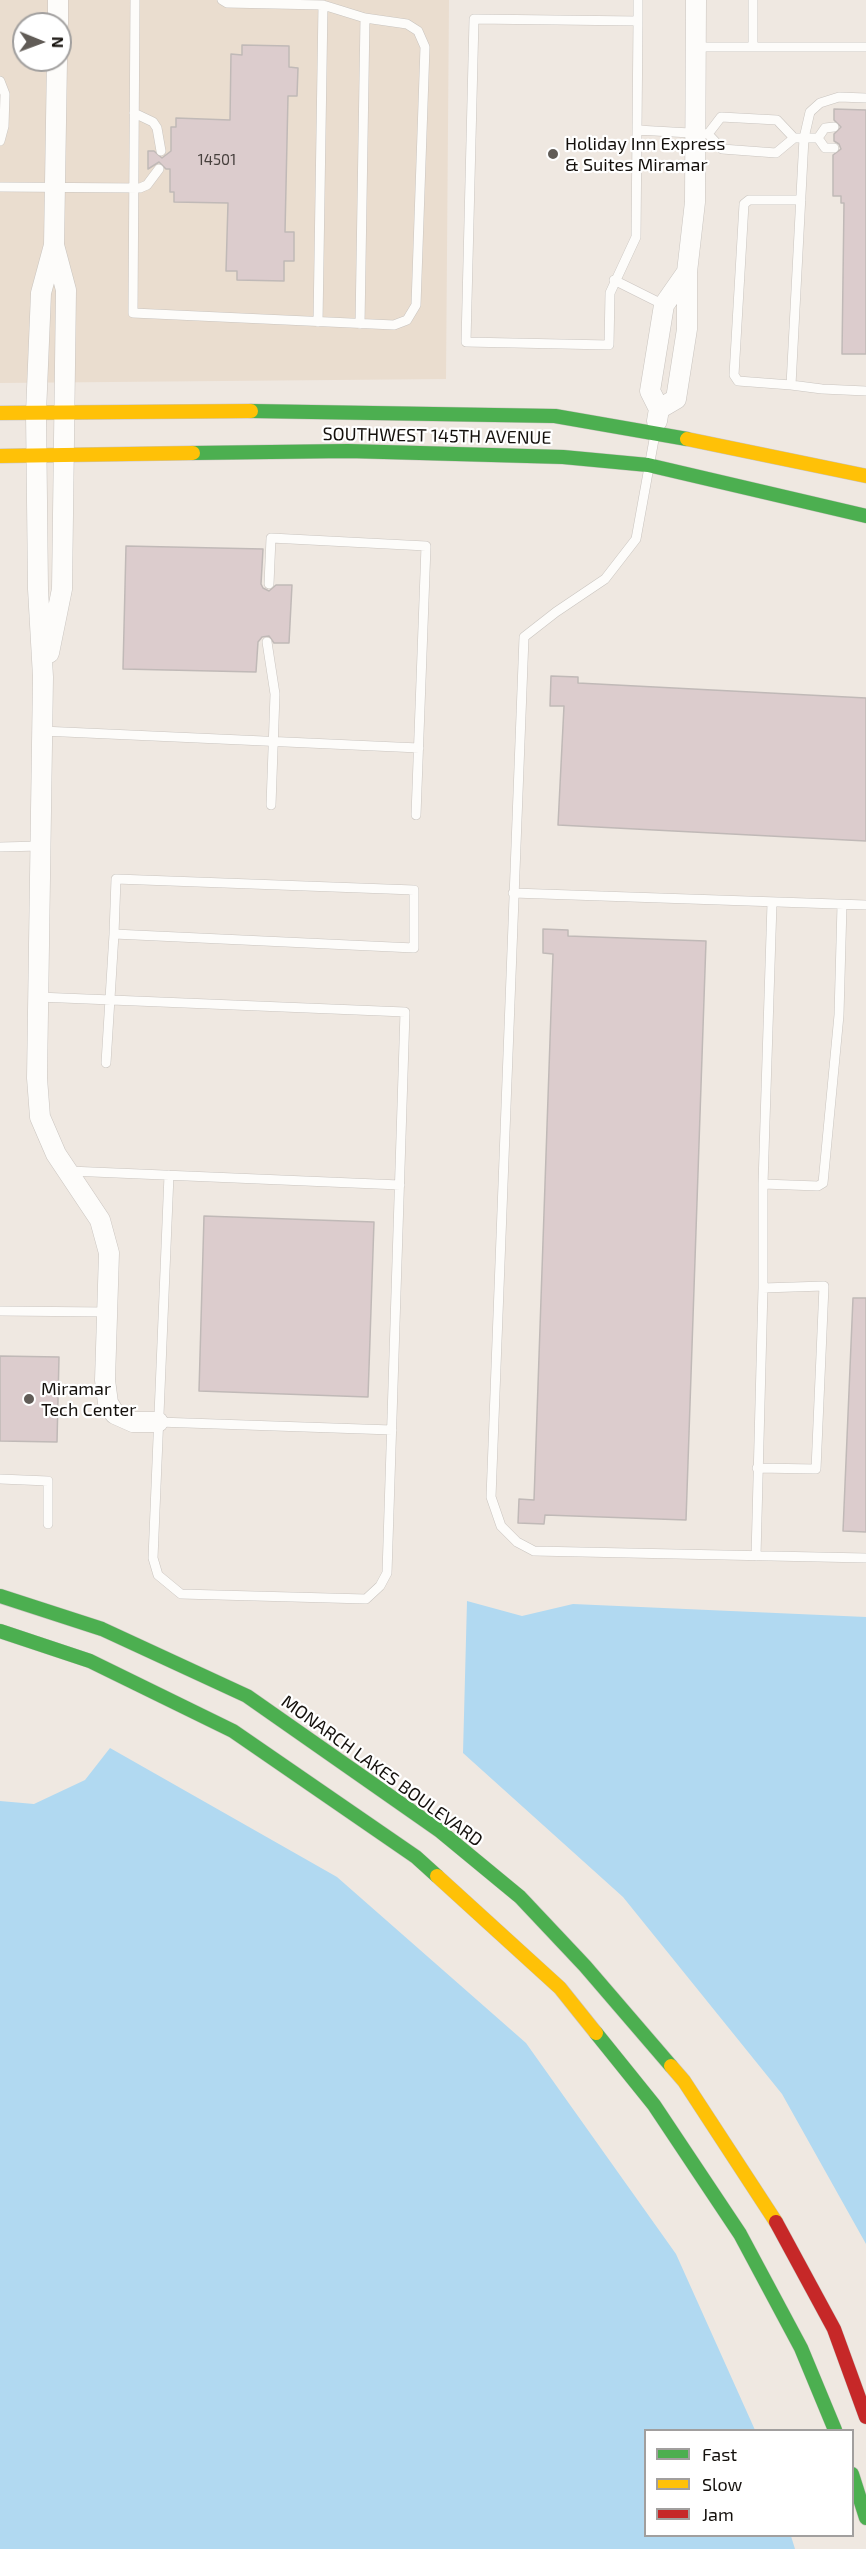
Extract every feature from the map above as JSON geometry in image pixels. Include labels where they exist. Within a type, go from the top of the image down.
[{"type":"street","points":[[659,409],[676,399],[687,329],[687,272],[702,134],[696,47],[696,0]]},
{"type":"street","points":[[57,72],[54,245],[40,293],[36,413],[38,589],[43,677],[37,1078],[40,1116],[57,1154],[99,1220],[110,1253],[105,1380],[108,1403],[115,1414],[133,1422],[158,1422]]},
{"type":"street","points":[[43,677],[62,589],[66,291],[54,245]]},
{"type":"street","points":[[655,432],[659,409],[650,391],[664,305],[687,272]]},
{"type":"street","name":"SOUTHWEST 145TH AVENUE","points":[[0,413],[330,411],[555,416],[655,432],[866,476]]},
{"type":"street","name":"SOUTHWEST 145TH AVENUE","points":[[0,456],[348,451],[563,457],[648,465],[866,516]]},
{"type":"street","name":"MONARCH LAKES BOULEVARD","points":[[0,1596],[102,1629],[247,1696],[440,1831],[519,1897],[585,1966],[684,2081],[769,2210],[834,2329],[866,2416]]},
{"type":"street","points":[[0,1631],[90,1661],[233,1731],[416,1857],[560,1988],[654,2105],[740,2234],[801,2348],[835,2429]]},
{"type":"street","points":[[854,2481],[866,2518]]},
{"type":"lane","points":[[135,0],[133,312],[394,325],[407,320],[416,305],[425,47],[418,32],[407,24],[365,18],[323,5],[226,3],[222,0]]},
{"type":"lane","points":[[638,0],[638,21],[636,237],[610,292],[609,345],[466,342],[474,19],[638,21]]},
{"type":"lane","points":[[753,0],[753,46]]},
{"type":"lane","points":[[318,322],[323,5]]},
{"type":"lane","points":[[360,324],[365,18]]},
{"type":"lane","points":[[696,47],[866,46]]},
{"type":"lane","points":[[0,81],[5,94],[4,126],[0,141]]},
{"type":"lane","points":[[791,385],[804,138],[810,112],[820,103],[839,97],[866,98]]},
{"type":"lane","points":[[134,113],[153,122],[158,128],[161,151]]},
{"type":"lane","points":[[702,134],[721,117],[777,120],[794,138]]},
{"type":"lane","points":[[818,138],[825,128],[834,127]]},
{"type":"lane","points":[[637,130],[702,134],[722,149],[776,153],[794,138],[818,138]]},
{"type":"lane","points":[[818,138],[825,148],[834,148]]},
{"type":"lane","points":[[0,187],[134,189],[147,185],[159,169]]},
{"type":"lane","points":[[801,200],[749,200],[744,204],[734,375],[738,381],[822,390],[866,391]]},
{"type":"lane","points":[[614,280],[664,305]]},
{"type":"lane","points":[[655,432],[636,539],[606,579],[556,612],[524,637],[491,1497],[501,1526],[517,1542],[534,1551],[866,1558]]},
{"type":"lane","points":[[269,584],[271,538],[426,546],[416,815]]},
{"type":"lane","points":[[267,642],[276,694],[271,805]]},
{"type":"lane","points":[[42,731],[419,748]]},
{"type":"lane","points":[[0,847],[41,846]]},
{"type":"lane","points":[[106,1063],[116,879],[414,890],[414,948],[114,934]]},
{"type":"lane","points":[[513,893],[866,905]]},
{"type":"lane","points":[[756,1556],[763,1288],[763,1184],[772,903]]},
{"type":"lane","points":[[763,1184],[818,1186],[823,1183],[838,1026],[842,905]]},
{"type":"lane","points":[[38,997],[405,1012],[387,1573],[380,1586],[366,1599],[181,1594],[158,1575],[153,1558],[168,1175]]},
{"type":"lane","points":[[69,1171],[400,1185]]},
{"type":"lane","points":[[758,1468],[816,1469],[824,1286],[763,1288]]},
{"type":"lane","points":[[0,1311],[107,1312]]},
{"type":"lane","points":[[158,1422],[392,1430]]},
{"type":"lane","points":[[0,1479],[48,1481],[48,1524]]},
{"type":"shaded area","points":[[0,0],[449,0],[446,379],[0,383]]},
{"type":"water","points":[[467,1601],[522,1616],[573,1604],[866,1617],[866,2244],[782,2094],[623,1897],[463,1753]]},
{"type":"water","points":[[110,1748],[337,1877],[526,2043],[676,2254],[755,2429],[644,2429],[644,2537],[791,2537],[795,2549],[0,2549],[0,1801],[34,1804],[85,1780]]},
{"type":"building","points":[[242,45],[289,46],[289,67],[298,68],[297,96],[288,96],[285,232],[294,232],[294,261],[284,261],[284,281],[237,280],[237,271],[226,271],[228,203],[174,202],[174,192],[170,192],[170,169],[166,169],[159,162],[148,169],[148,151],[154,151],[162,158],[171,151],[171,127],[176,127],[176,118],[230,120],[231,54],[242,55]]},
{"type":"building","points":[[834,109],[866,110],[866,354],[842,354],[844,203],[841,203],[841,196],[833,196],[833,155],[841,149],[834,141],[834,134],[841,127],[834,120]]},
{"type":"building","points":[[126,546],[263,549],[261,584],[263,588],[269,591],[276,585],[292,585],[289,643],[274,643],[269,636],[262,637],[258,642],[256,672],[123,669]]},
{"type":"building","points":[[551,676],[578,677],[578,683],[866,698],[866,841],[558,825],[564,706],[550,706]]},
{"type":"building","points":[[543,929],[568,930],[568,936],[706,941],[686,1520],[545,1515],[544,1524],[518,1523],[519,1499],[534,1500],[553,954],[543,953]]},
{"type":"building","points":[[204,1216],[374,1222],[368,1397],[199,1391]]},
{"type":"building","points":[[853,1298],[866,1298],[866,1532],[843,1531]]},
{"type":"building","name":"Miramar Tech Center","points":[[0,1356],[59,1357],[57,1442],[0,1441]]},
{"type":"traffic: fast","points":[[251,411],[555,416],[687,439]]},
{"type":"traffic: fast","points":[[193,453],[348,451],[563,457],[648,465],[866,516]]},
{"type":"traffic: fast","points":[[0,1596],[102,1629],[247,1696],[440,1831],[520,1897],[585,1966],[671,2066]]},
{"type":"traffic: fast","points":[[0,1631],[90,1661],[233,1731],[416,1857],[437,1876]]},
{"type":"traffic: fast","points":[[596,2033],[654,2105],[740,2234],[801,2348],[835,2429]]},
{"type":"traffic: fast","points":[[854,2480],[866,2518]]},
{"type":"traffic: slow","points":[[0,413],[251,411]]},
{"type":"traffic: slow","points":[[687,439],[866,476]]},
{"type":"traffic: slow","points":[[0,456],[193,453]]},
{"type":"traffic: slow","points":[[437,1876],[560,1988],[596,2033]]},
{"type":"traffic: slow","points":[[671,2066],[684,2081],[776,2222]]},
{"type":"traffic: jam","points":[[776,2222],[834,2329],[866,2417]]},
{"type":"place","name":"Holiday Inn Express & Suites Miramar","points":[[553,154]]},
{"type":"place","name":"Miramar Tech Center","points":[[29,1399]]}]
